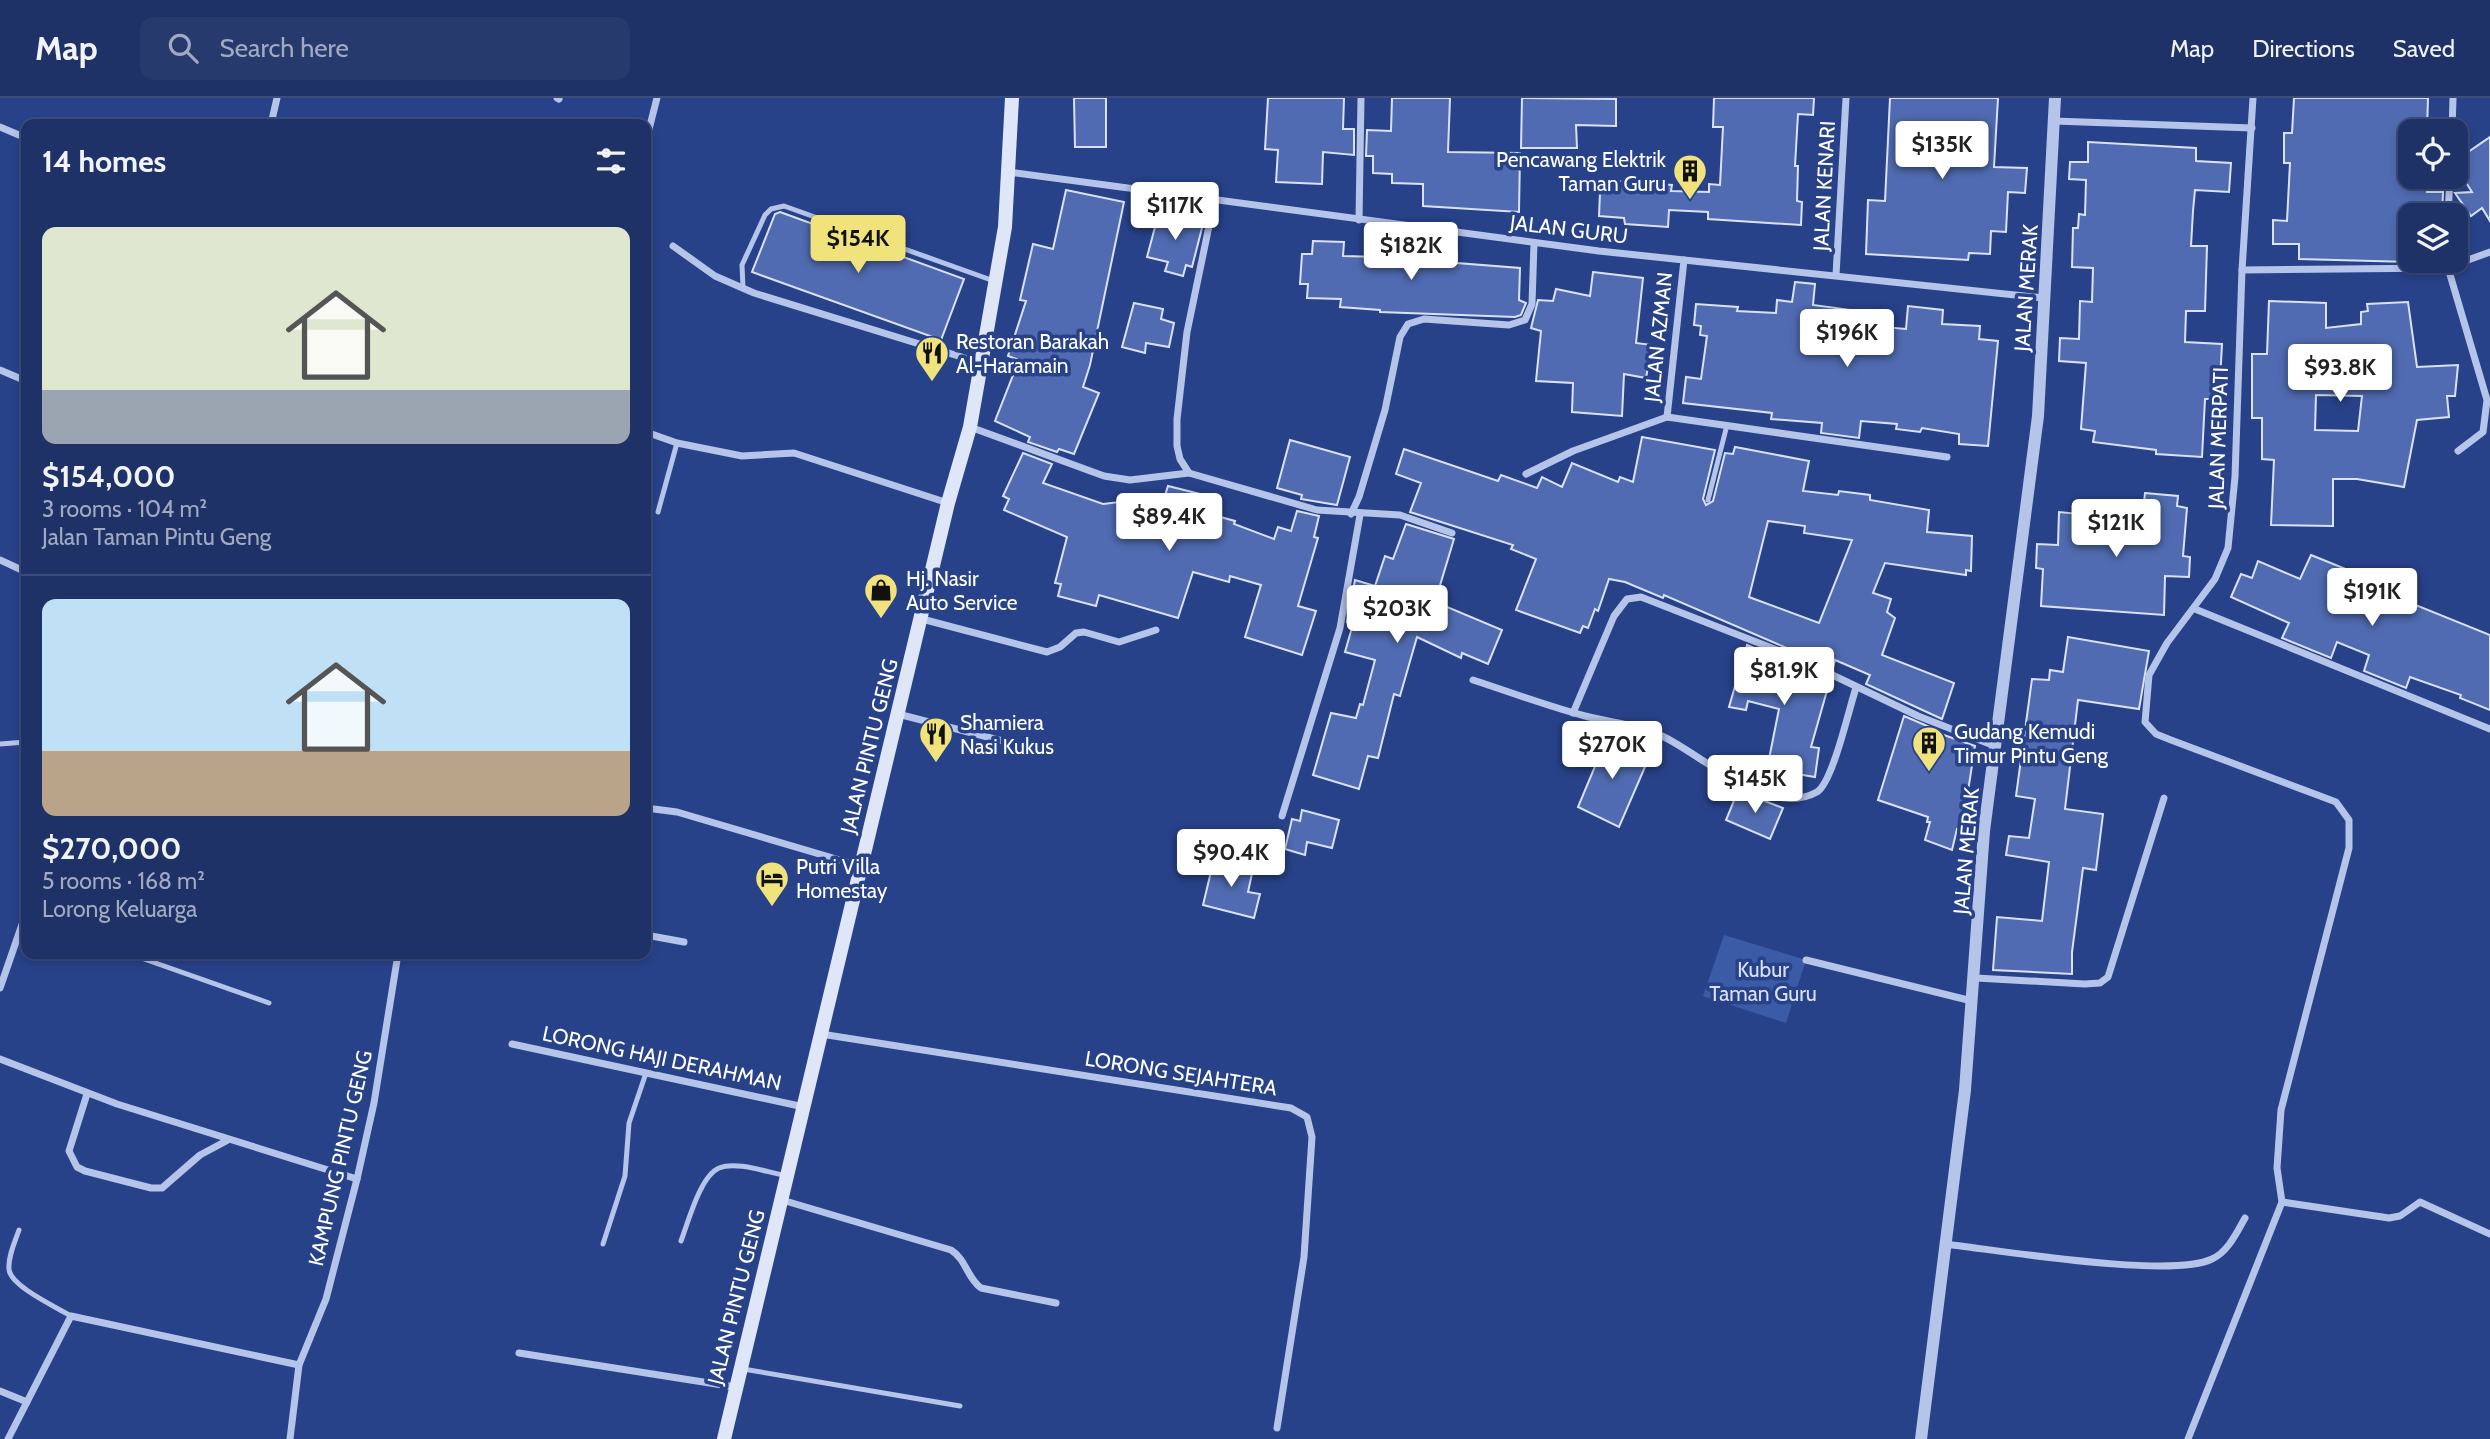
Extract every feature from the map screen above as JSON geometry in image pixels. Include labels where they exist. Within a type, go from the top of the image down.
[{"type":"main road","name":"JALAN PINTU GENG","points":[[724,1439],[948,503],[970,427],[1005,227],[1012,98]]},
{"type":"street","points":[[272,119],[277,98]]},
{"type":"street","points":[[651,121],[657,98]]},
{"type":"street","points":[[1359,220],[1361,98]]},
{"type":"street","name":"JALAN KENARI","points":[[1836,275],[1846,98]]},
{"type":"street","name":"JALAN MERAK","points":[[1921,1439],[1974,1002],[1984,831],[2038,416],[2055,98]]},
{"type":"street","name":"JALAN MERPATI","points":[[2253,98],[2242,270],[2232,522],[2228,548],[2215,579],[2167,643],[2149,675],[2144,701],[2145,722],[2156,734],[2336,802],[2349,820],[2349,848],[2281,1110],[2277,1168],[2282,1202]]},
{"type":"street","points":[[2452,119],[2453,98]]},
{"type":"street","points":[[2054,121],[2252,128]]},
{"type":"street","points":[[0,127],[21,136]]},
{"type":"street","name":"JALAN GURU","points":[[1008,172],[1214,202],[1534,243],[2044,298]]},
{"type":"street","points":[[1189,473],[1180,459],[1177,419],[1187,332],[1214,202]]},
{"type":"street","points":[[1351,514],[1359,497],[1385,410],[1403,330],[1416,320],[1424,319],[1509,325],[1525,320],[1532,304],[1534,243]]},
{"type":"street","points":[[673,246],[715,276],[754,293],[983,364]]},
{"type":"street","points":[[2468,258],[2490,252]]},
{"type":"street","name":"JALAN AZMAN","points":[[1667,417],[1684,260]]},
{"type":"street","points":[[2242,270],[2398,266]]},
{"type":"street","points":[[2448,273],[2487,400],[2483,432],[2458,451]]},
{"type":"street","points":[[0,370],[21,379]]},
{"type":"street","points":[[1527,474],[1573,451],[1667,417],[1947,457]]},
{"type":"street","points":[[970,427],[1104,476],[1129,480],[1189,473],[1317,510],[1360,515],[1400,515],[1452,533]]},
{"type":"street","points":[[651,434],[677,443],[746,457],[794,453],[948,503]]},
{"type":"street","points":[[1282,816],[1340,628],[1360,515]]},
{"type":"street","points":[[0,560],[21,570]]},
{"type":"street","points":[[1573,713],[1614,616],[1627,599],[1634,597],[1650,599],[1797,657],[1856,688],[1995,746]]},
{"type":"street","points":[[2195,608],[2490,729]]},
{"type":"street","points":[[922,619],[1047,652],[1060,647],[1076,633],[1084,632],[1119,642],[1156,630]]},
{"type":"street","points":[[1472,680],[1573,713],[1640,726],[1676,743],[1737,782],[1762,793],[1801,797],[1819,790],[1828,776],[1856,688]]},
{"type":"street","points":[[898,714],[1038,750]]},
{"type":"street","points":[[1976,978],[2085,984],[2100,983],[2108,977],[2164,797]]},
{"type":"street","points":[[651,809],[677,812],[860,866]]},
{"type":"street","points":[[0,988],[21,929]]},
{"type":"street","points":[[651,936],[684,942]]},
{"type":"street","name":"KAMPUNG PINTU GENG","points":[[290,1439],[299,1365],[326,1299],[374,1103],[397,959]]},
{"type":"street","points":[[1806,960],[1974,1002]]},
{"type":"street","name":"LORONG SEJAHTERA","points":[[821,1034],[1291,1108],[1307,1117],[1312,1137],[1304,1257],[1277,1428]]},
{"type":"street","name":"LORONG HAJI DERAHMAN","points":[[512,1044],[804,1107]]},
{"type":"street","points":[[0,1059],[86,1094],[357,1179]]},
{"type":"street","points":[[86,1094],[69,1151],[77,1167],[85,1171],[151,1188],[162,1188],[200,1155],[228,1140]]},
{"type":"street","points":[[782,1200],[951,1250],[962,1259],[973,1280],[981,1287],[1056,1303]]},
{"type":"street","points":[[2188,1439],[2282,1202],[2389,1218],[2400,1216],[2420,1202],[2490,1234]]},
{"type":"street","points":[[1943,1244],[2153,1267],[2191,1264],[2213,1259],[2230,1244],[2245,1217]]},
{"type":"street","points":[[8,1439],[71,1316],[299,1365]]},
{"type":"street","points":[[519,1353],[735,1387]]},
{"type":"street","points":[[0,1391],[27,1402]]},
{"type":"lane","points":[[743,287],[742,265],[765,215],[771,209],[784,206],[996,282]]},
{"type":"lane","points":[[1708,500],[1727,425]]},
{"type":"lane","points":[[658,512],[677,443]]},
{"type":"lane","points":[[0,744],[21,743]]},
{"type":"lane","points":[[144,959],[269,1003]]},
{"type":"lane","points":[[603,1244],[625,1176],[629,1123],[646,1073]]},
{"type":"lane","points":[[681,1241],[706,1181],[719,1168],[733,1166],[788,1175]]},
{"type":"lane","points":[[19,1230],[10,1260],[10,1275],[20,1285],[71,1316]]},
{"type":"lane","points":[[740,1368],[960,1406]]},
{"type":"green space","name":"Kubur Taman Guru","points":[[1724,935],[1806,960],[1786,1023],[1703,996]]},
{"type":"building","points":[[1074,98],[1106,98],[1106,147],[1075,147]]},
{"type":"building","points":[[1268,98],[1344,98],[1343,129],[1354,129],[1354,155],[1323,152],[1322,184],[1276,182],[1278,150],[1265,149]]},
{"type":"building","points":[[1392,98],[1450,98],[1448,152],[1520,153],[1519,212],[1423,206],[1423,184],[1392,183],[1392,174],[1373,173],[1373,156],[1366,156],[1367,130],[1391,131]]},
{"type":"building","points":[[1522,98],[1616,99],[1616,126],[1576,125],[1577,148],[1521,148]]},
{"type":"building","points":[[1714,98],[1814,98],[1813,115],[1798,114],[1795,166],[1798,166],[1797,201],[1802,202],[1801,225],[1708,219],[1708,212],[1669,210],[1668,227],[1625,224],[1624,218],[1599,216],[1600,193],[1615,193],[1615,181],[1672,185],[1671,191],[1709,192],[1709,184],[1720,185],[1723,127],[1713,127]]},
{"type":"building","points":[[1890,98],[1998,98],[1994,167],[2027,168],[2025,193],[2008,192],[2006,232],[1991,231],[1990,254],[1969,253],[1968,260],[1866,254],[1868,200],[1885,201]]},
{"type":"building","points":[[2294,98],[2428,98],[2427,119],[2398,119],[2398,189],[2443,192],[2443,203],[2398,203],[2398,262],[2299,259],[2299,244],[2273,244],[2273,220],[2287,221],[2290,163],[2284,163],[2284,133],[2292,133]]},
{"type":"building","points":[[2490,137],[2490,221],[2482,208],[2471,216],[2468,203],[2462,203],[2455,193],[2472,192],[2468,186],[2468,152]]},
{"type":"building","points":[[2088,142],[2196,148],[2196,161],[2231,163],[2229,192],[2195,190],[2191,246],[2207,246],[2205,311],[2186,311],[2185,342],[2222,344],[2219,399],[2205,399],[2202,457],[2156,454],[2156,450],[2093,442],[2095,431],[2081,429],[2086,363],[2059,361],[2060,338],[2079,339],[2080,301],[2092,302],[2093,268],[2072,267],[2073,228],[2078,228],[2079,214],[2085,215],[2086,180],[2069,179],[2070,162],[2088,162]]},
{"type":"building","points":[[1066,190],[1124,202],[1083,387],[1099,393],[1074,454],[1059,449],[1057,452],[1028,442],[1030,437],[995,421],[1019,360],[1008,356],[1026,301],[1020,300],[1033,244],[1053,249]]},
{"type":"building","points":[[780,212],[964,279],[941,340],[752,272],[775,214]]},
{"type":"building","points":[[1159,212],[1203,224],[1192,267],[1186,265],[1183,276],[1165,271],[1168,262],[1147,257]]},
{"type":"building","points":[[1313,241],[1344,242],[1343,256],[1382,257],[1382,246],[1457,251],[1457,263],[1520,268],[1519,300],[1526,303],[1521,315],[1515,317],[1380,312],[1340,307],[1341,299],[1307,298],[1308,284],[1300,284],[1302,254],[1312,254]]},
{"type":"building","points":[[1593,272],[1643,278],[1636,343],[1652,345],[1646,378],[1624,374],[1622,416],[1572,412],[1573,383],[1536,381],[1541,331],[1531,328],[1538,300],[1553,301],[1556,289],[1590,296]]},
{"type":"building","points":[[1795,282],[1815,284],[1813,305],[1851,310],[1849,324],[1906,329],[1908,306],[1943,310],[1942,324],[1980,326],[1979,339],[1998,341],[1988,446],[1959,444],[1959,434],[1922,428],[1920,432],[1896,429],[1897,424],[1861,421],[1859,438],[1821,433],[1822,423],[1771,419],[1772,413],[1683,403],[1686,377],[1701,379],[1707,336],[1700,335],[1701,326],[1694,325],[1696,304],[1738,307],[1737,311],[1776,313],[1777,300],[1792,302]]},
{"type":"building","points":[[2269,301],[2326,303],[2326,328],[2361,324],[2361,312],[2368,311],[2367,304],[2408,302],[2417,367],[2458,365],[2455,396],[2447,396],[2449,417],[2417,420],[2404,487],[2357,479],[2333,479],[2333,526],[2271,525],[2274,460],[2262,459],[2262,418],[2252,418],[2252,354],[2267,354]],"holes":[[[2316,395],[2362,396],[2358,431],[2315,430]]]},
{"type":"building","points":[[1134,303],[1163,309],[1161,319],[1174,323],[1169,347],[1146,343],[1145,353],[1122,347]]},
{"type":"building","points":[[1642,437],[1715,450],[1703,499],[1706,505],[1713,501],[1725,453],[1733,454],[1735,447],[1809,461],[1803,491],[1838,495],[1839,491],[1870,495],[1870,500],[1929,510],[1927,532],[1972,536],[1971,571],[1966,570],[1966,575],[1885,563],[1873,593],[1891,599],[1887,612],[1895,618],[1882,655],[1954,683],[1942,719],[1866,684],[1870,675],[1835,660],[1833,668],[1664,595],[1663,598],[1625,582],[1609,579],[1598,611],[1595,609],[1588,628],[1583,626],[1580,633],[1516,610],[1536,559],[1511,549],[1513,545],[1410,512],[1421,483],[1396,474],[1404,449],[1498,481],[1501,475],[1537,488],[1542,477],[1562,487],[1572,463],[1618,482],[1620,477],[1633,482]],"holes":[[[1768,521],[1805,526],[1804,533],[1852,540],[1819,623],[1749,597]]]},
{"type":"building","points":[[1290,440],[1350,457],[1337,505],[1301,499],[1302,495],[1277,488]]},
{"type":"building","points":[[1023,453],[1052,464],[1043,483],[1103,504],[1137,500],[1161,508],[1168,486],[1200,494],[1195,510],[1235,521],[1234,524],[1274,539],[1278,527],[1291,531],[1297,511],[1319,516],[1314,537],[1318,538],[1298,606],[1316,611],[1302,655],[1245,637],[1261,585],[1230,576],[1229,582],[1193,572],[1178,618],[1099,595],[1096,606],[1058,596],[1061,584],[1055,583],[1067,537],[1004,510],[1009,499],[1003,496]]},
{"type":"building","points":[[2145,493],[2178,496],[2177,506],[2187,508],[2183,556],[2190,557],[2189,577],[2165,576],[2164,615],[2041,606],[2043,569],[2036,568],[2037,544],[2058,545],[2059,512],[2142,520]]},
{"type":"building","points":[[1406,524],[1454,539],[1435,602],[1502,630],[1488,664],[1462,653],[1461,658],[1417,637],[1400,696],[1394,694],[1378,758],[1368,756],[1359,789],[1313,775],[1331,713],[1356,718],[1360,704],[1363,705],[1375,660],[1345,652],[1353,624],[1347,622],[1355,580],[1375,586],[1385,556],[1393,559]]},
{"type":"building","points":[[2311,555],[2363,576],[2361,583],[2490,635],[2490,710],[2460,698],[2461,695],[2410,677],[2406,688],[2364,671],[2369,655],[2337,642],[2331,658],[2282,638],[2289,623],[2231,597],[2241,574],[2252,578],[2258,561],[2300,579]]},
{"type":"building","points":[[2068,637],[2149,651],[2139,709],[2078,700],[2065,809],[2103,814],[2096,870],[2083,868],[2072,952],[2072,974],[1993,970],[1997,917],[2042,921],[2049,862],[2006,855],[2009,836],[2029,838],[2035,799],[2016,796],[2032,679],[2049,680],[2050,670],[2063,672]]},
{"type":"building","points":[[1747,645],[1830,680],[1811,747],[1819,748],[1815,777],[1767,769],[1779,709],[1748,701],[1746,710],[1729,707]]},
{"type":"building","name":"Gudang Kemudi Timur Pintu Geng","points":[[1904,716],[1939,731],[1938,733],[1975,746],[1962,830],[1957,829],[1952,850],[1925,840],[1930,822],[1927,822],[1928,817],[1878,800]]},
{"type":"building","points":[[1611,728],[1632,735],[1623,757],[1645,767],[1619,827],[1578,807]]},
{"type":"building","points":[[1738,791],[1783,808],[1770,839],[1726,820]]},
{"type":"building","points":[[1302,810],[1339,820],[1332,848],[1307,842],[1305,855],[1285,849],[1292,819],[1300,821]]},
{"type":"building","points":[[1214,859],[1253,869],[1248,892],[1260,894],[1254,918],[1203,905]]},
{"type":"place","name":"Pencawang Elektrik Taman Guru","points":[[1690,201]]},
{"type":"place","name":"Restoran Barakah Al-Haramain","points":[[932,383]]},
{"type":"place","name":"Hj. Nasir Auto Service","points":[[881,620]]},
{"type":"place","name":"Shamiera Nasi Kukus","points":[[936,764]]},
{"type":"place","name":"Gudang Kemudi Timur Pintu Geng","points":[[1929,773]]},
{"type":"place","name":"Putri Villa Homestay","points":[[772,908]]}]
